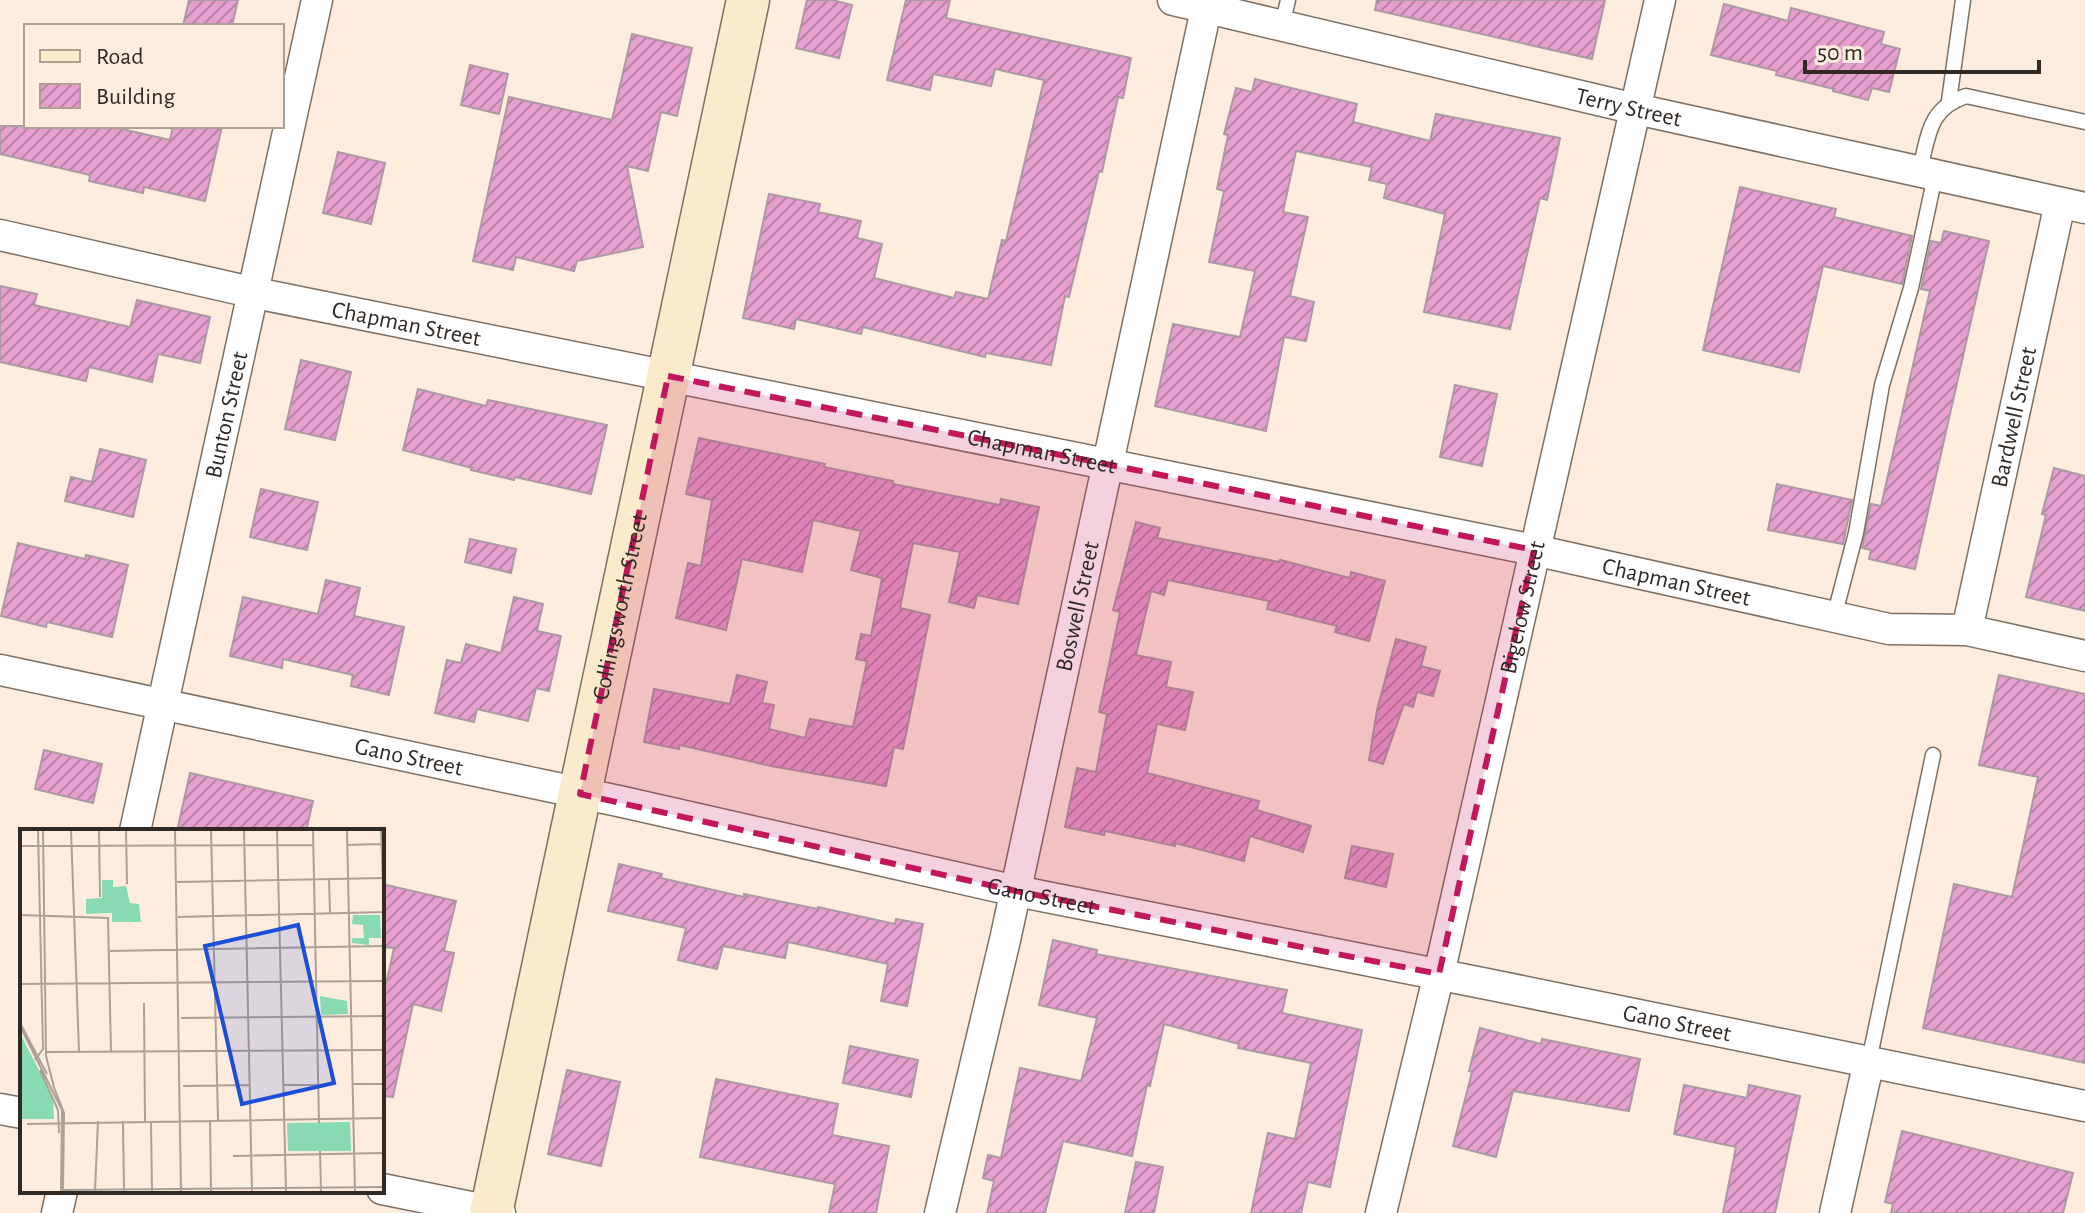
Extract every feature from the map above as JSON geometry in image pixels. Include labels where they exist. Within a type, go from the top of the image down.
[{"type":"main road","name":"Collingsworth Street","points":[[494,1212],[748,0]]},
{"type":"street","name":"Bunton Street","points":[[135,829],[317,0]]},
{"type":"street","name":"Terry Street","points":[[1173,0],[1285,13],[1636,109],[2072,206]]},
{"type":"street","name":"Bigelow Street","points":[[1381,1213],[1439,974],[1660,0]]},
{"type":"street","name":"Boswell Street","points":[[940,1213],[1016,891],[1207,4]]},
{"type":"street","name":"Bardwell Street","points":[[1967,630],[2072,206]]},
{"type":"street","name":"Chapman Street","points":[[0,235],[255,293],[1534,550],[1889,629],[1967,630],[2085,656]]},
{"type":"street","name":"Gano Street","points":[[0,670],[1016,891],[2085,1106]]},
{"type":"street","points":[[1835,1213],[1869,1061]]},
{"type":"street","points":[[0,1109],[20,1113]]},
{"type":"street","points":[[384,1189],[494,1212]]},
{"type":"street","points":[[57,1213],[62,1193]]},
{"type":"lane","points":[[1949,101],[1963,0]]},
{"type":"lane","points":[[1834,617],[1856,533],[1882,385],[1911,288],[1937,112],[1949,101],[1966,96],[2085,122]]},
{"type":"lane","points":[[1869,1061],[1933,755]]},
{"type":"highlighted area","points":[[668,376],[1534,550],[1439,974],[1016,891],[580,794]]},
{"type":"building","points":[[189,0],[238,0],[232,24],[183,24]]},
{"type":"building","points":[[807,0],[832,0],[852,5],[839,58],[796,48]]},
{"type":"building","points":[[906,0],[950,0],[946,18],[1131,58],[1123,98],[1118,97],[1069,297],[1065,296],[1051,365],[986,353],[985,357],[863,327],[861,334],[796,319],[794,329],[743,318],[769,194],[820,204],[818,212],[861,221],[857,238],[882,244],[874,278],[954,298],[956,292],[988,299],[1002,240],[1006,241],[1044,80],[995,69],[991,86],[933,74],[930,90],[887,80]]},
{"type":"building","points":[[1377,0],[1605,0],[1592,59],[1375,10]]},
{"type":"building","points":[[1724,4],[1788,21],[1791,8],[1884,32],[1881,44],[1900,49],[1889,92],[1872,88],[1868,100],[1776,75],[1777,71],[1711,55]]},
{"type":"building","points":[[632,34],[692,48],[677,116],[661,112],[648,171],[627,166],[643,247],[577,261],[574,271],[516,257],[513,270],[473,261],[509,97],[612,120]]},
{"type":"building","points":[[470,65],[508,74],[499,114],[461,105]]},
{"type":"building","points":[[1255,79],[1357,104],[1353,122],[1430,141],[1436,114],[1560,138],[1547,200],[1540,198],[1510,329],[1424,312],[1445,214],[1384,198],[1387,184],[1369,180],[1372,167],[1296,151],[1283,212],[1308,217],[1290,296],[1314,302],[1306,341],[1284,337],[1266,431],[1155,406],[1173,324],[1240,337],[1255,271],[1209,262],[1224,191],[1217,189],[1228,135],[1224,134],[1236,88],[1252,92]]},
{"type":"building","points":[[0,126],[118,128],[170,140],[173,128],[222,128],[205,201],[144,187],[143,193],[89,181],[90,175],[0,154]]},
{"type":"building","points":[[338,152],[385,163],[371,224],[323,213]]},
{"type":"building","points":[[1740,187],[1836,209],[1834,217],[1912,236],[1902,284],[1823,266],[1799,372],[1703,350]]},
{"type":"building","points":[[1944,231],[1989,241],[1915,569],[1869,559],[1871,550],[1862,548],[1871,504],[1881,506],[1930,291],[1921,289],[1931,241],[1941,243]]},
{"type":"building","points":[[0,286],[37,294],[34,305],[130,327],[137,300],[210,317],[200,363],[158,354],[152,382],[89,367],[86,381],[0,362]]},
{"type":"building","points":[[301,360],[351,372],[335,440],[285,429]]},
{"type":"building","points":[[1455,385],[1497,394],[1482,466],[1440,457]]},
{"type":"building","points":[[418,389],[486,406],[488,400],[607,425],[591,494],[471,470],[403,450]]},
{"type":"building","points":[[699,438],[825,464],[824,467],[893,481],[893,484],[1000,505],[1001,499],[1039,507],[1018,604],[977,595],[974,608],[949,602],[960,552],[913,543],[900,608],[930,615],[903,749],[894,747],[886,786],[771,766],[680,745],[679,749],[644,742],[654,689],[730,704],[737,675],[767,682],[762,703],[774,705],[769,729],[805,738],[810,719],[853,727],[867,661],[856,659],[861,634],[871,636],[882,578],[851,570],[861,531],[813,520],[802,572],[742,559],[726,630],[676,618],[688,563],[701,566],[712,500],[686,494]]},
{"type":"building","points":[[100,449],[146,460],[133,517],[65,501],[71,477],[92,482]]},
{"type":"building","points":[[2054,468],[2085,476],[2085,611],[2026,597]]},
{"type":"building","points":[[1777,484],[1852,500],[1843,544],[1768,530]]},
{"type":"building","points":[[261,489],[318,502],[307,550],[250,537]]},
{"type":"building","points":[[1136,522],[1160,528],[1157,538],[1280,560],[1350,578],[1351,572],[1385,581],[1369,641],[1335,632],[1337,626],[1267,609],[1269,601],[1168,580],[1164,595],[1151,591],[1136,655],[1171,662],[1166,687],[1193,692],[1185,730],[1157,724],[1147,773],[1259,801],[1257,810],[1311,826],[1303,852],[1250,836],[1244,861],[1175,843],[1175,846],[1105,831],[1104,835],[1065,827],[1077,768],[1096,772],[1107,714],[1099,712],[1120,612],[1113,610]]},
{"type":"building","points":[[470,539],[516,549],[511,573],[465,562]]},
{"type":"building","points":[[18,543],[85,559],[86,555],[128,565],[112,637],[47,622],[46,627],[1,616]]},
{"type":"building","points":[[326,580],[360,588],[354,616],[404,627],[389,695],[351,686],[353,675],[283,659],[282,668],[230,656],[243,597],[318,614]]},
{"type":"building","points":[[514,597],[543,604],[537,631],[561,636],[549,691],[536,688],[528,721],[477,709],[474,722],[435,713],[447,660],[461,663],[466,644],[501,653]]},
{"type":"building","points":[[1396,639],[1426,647],[1421,666],[1440,671],[1433,696],[1417,692],[1413,707],[1404,704],[1383,764],[1369,760],[1377,710]]},
{"type":"building","points":[[1999,675],[2085,694],[2085,1063],[1923,1028],[1954,884],[2012,897],[2038,777],[1979,765]]},
{"type":"building","points":[[44,750],[102,764],[93,803],[35,789]]},
{"type":"building","points":[[190,773],[313,801],[306,829],[177,829]]},
{"type":"building","points":[[1352,846],[1393,854],[1386,887],[1345,878]]},
{"type":"building","points":[[619,864],[662,874],[661,878],[744,897],[744,894],[818,907],[895,924],[896,919],[923,924],[907,1006],[881,1001],[888,964],[788,942],[785,958],[723,946],[717,969],[678,960],[686,928],[608,911]]},
{"type":"building","points":[[384,884],[456,901],[444,951],[454,953],[441,1011],[413,1004],[393,1097],[384,1096],[384,993],[394,948],[384,947]]},
{"type":"building","points":[[1053,940],[1097,950],[1096,954],[1287,990],[1282,1013],[1362,1030],[1330,1187],[1308,1182],[1301,1213],[1251,1213],[1268,1133],[1295,1139],[1311,1063],[1238,1048],[1239,1044],[1164,1024],[1132,1156],[1063,1141],[1045,1213],[987,1213],[994,1181],[983,1178],[988,1155],[1001,1158],[1020,1068],[1081,1081],[1097,1018],[1039,1005]]},
{"type":"building","points":[[1480,1028],[1541,1044],[1542,1039],[1640,1059],[1629,1111],[1513,1091],[1496,1157],[1453,1146]]},
{"type":"building","points":[[850,1046],[918,1060],[911,1097],[843,1083]]},
{"type":"building","points":[[567,1070],[620,1082],[601,1166],[548,1154]]},
{"type":"building","points":[[716,1079],[838,1104],[832,1135],[889,1146],[876,1213],[829,1213],[835,1184],[700,1157]]},
{"type":"building","points":[[1684,1085],[1747,1098],[1749,1085],[1800,1096],[1775,1213],[1723,1213],[1736,1147],[1674,1134]]},
{"type":"building","points":[[1902,1131],[2073,1173],[2063,1213],[1891,1213],[1893,1204],[1885,1202]]},
{"type":"building","points":[[1136,1162],[1163,1167],[1154,1213],[1125,1213]]}]
